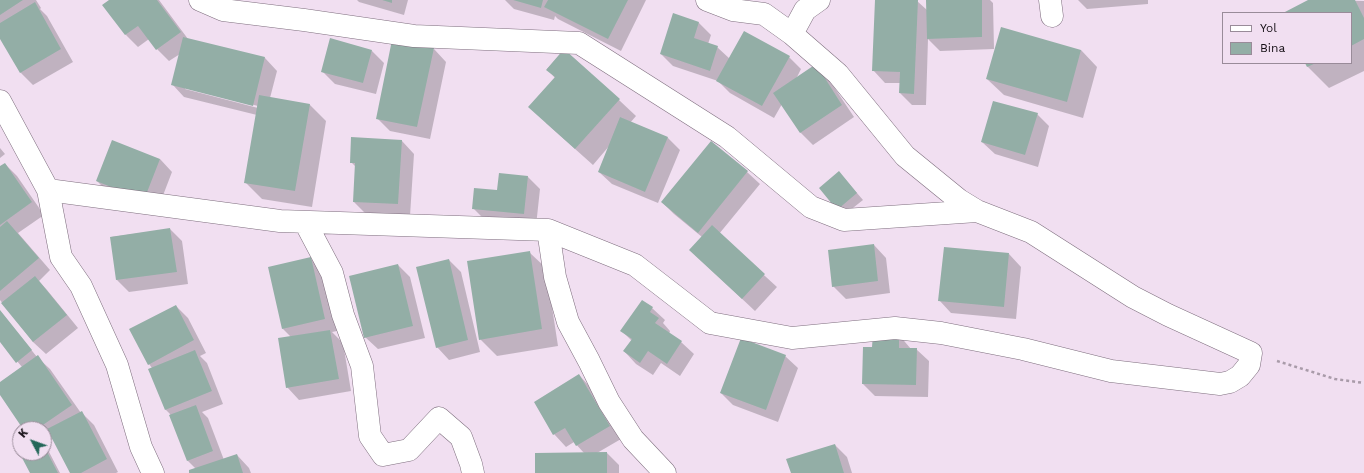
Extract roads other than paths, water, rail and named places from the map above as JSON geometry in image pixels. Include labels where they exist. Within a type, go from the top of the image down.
[{"type":"street","points":[[200,0],[223,10],[414,36],[579,43],[727,137],[811,207],[844,220],[977,211]]},
{"type":"street","points":[[48,190],[280,221],[548,230],[636,265],[710,323],[792,338],[895,328],[941,333],[1023,349],[1111,371],[1220,384],[1230,382],[1240,376],[1249,365],[1251,353],[1175,319],[1133,297],[1031,232],[977,211],[958,200],[906,156],[838,74],[792,34],[764,14],[733,10],[707,0]]},
{"type":"street","points":[[792,34],[805,10],[819,0]]},
{"type":"street","points":[[0,100],[48,190],[61,257],[81,286],[117,365],[141,447],[153,473]]},
{"type":"street","points":[[306,222],[332,273],[343,315],[362,366],[370,436],[383,455],[409,450],[439,418],[461,437],[473,473]]},
{"type":"street","points":[[548,230],[555,277],[568,322],[613,408],[633,439],[666,473]]}]
